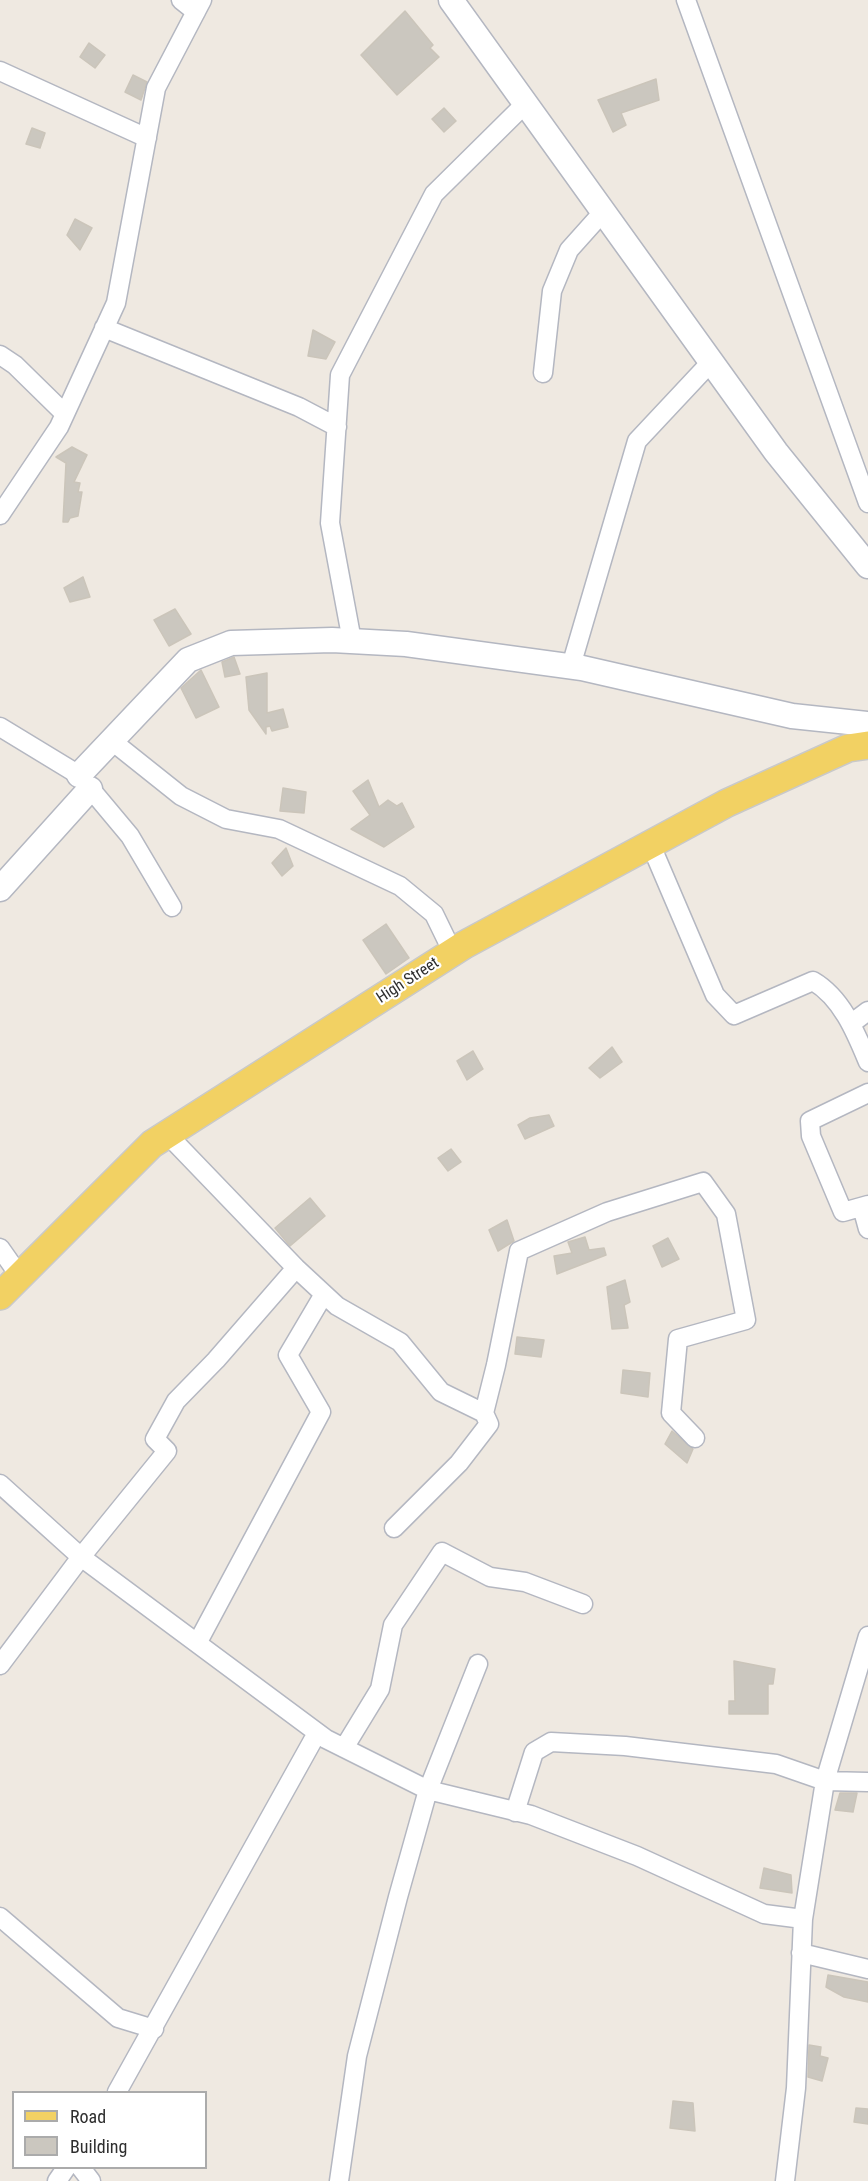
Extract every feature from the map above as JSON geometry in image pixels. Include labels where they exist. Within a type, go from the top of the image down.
[{"type":"main road","name":"High Street","points":[[0,1296],[152,1144],[453,953],[650,843],[727,803],[838,752],[868,745]]},
{"type":"street","points":[[0,515],[65,414],[116,303],[156,88],[199,6],[181,0]]},
{"type":"street","points":[[451,0],[776,452],[868,566]]},
{"type":"street","points":[[686,0],[868,503]]},
{"type":"street","points":[[0,71],[147,138]]},
{"type":"street","points":[[352,641],[330,523],[340,375],[434,194],[525,104]]},
{"type":"street","points":[[543,373],[552,291],[569,250],[603,212]]},
{"type":"street","points":[[104,328],[299,407],[337,428]]},
{"type":"street","points":[[0,355],[15,365],[65,414]]},
{"type":"street","points":[[571,666],[637,441],[711,362]]},
{"type":"street","points":[[0,889],[84,782],[112,741],[188,660],[231,643],[352,641],[406,644],[571,666],[792,716],[868,724]]},
{"type":"street","points":[[0,727],[84,782],[130,836],[172,907]]},
{"type":"street","points":[[112,741],[181,796],[226,819],[279,828],[400,886],[434,914],[453,953]]},
{"type":"street","points":[[650,843],[715,995],[734,1015],[813,981],[822,986],[852,1023],[868,1062]]},
{"type":"street","points":[[852,1023],[868,1011]]},
{"type":"street","points":[[868,1093],[810,1121],[812,1136],[843,1212],[865,1206],[868,1228]]},
{"type":"street","points":[[168,1135],[296,1268],[337,1306],[400,1342],[441,1392],[484,1413]]},
{"type":"street","points":[[394,1528],[459,1462],[489,1425],[484,1413],[519,1251],[607,1212],[703,1182],[726,1214],[746,1320],[678,1339],[671,1413],[695,1438]]},
{"type":"street","points":[[0,1248],[19,1275]]},
{"type":"street","points":[[0,1665],[81,1557],[167,1451],[155,1439],[176,1401],[216,1360],[296,1268]]},
{"type":"street","points":[[200,1638],[321,1412],[288,1355],[324,1294]]},
{"type":"street","points":[[0,1484],[81,1557],[317,1733],[344,1748],[428,1790],[515,1812],[637,1856],[764,1914],[803,1919]]},
{"type":"street","points":[[344,1748],[380,1689],[393,1625],[441,1552],[489,1577],[525,1582],[583,1604]]},
{"type":"street","points":[[785,2181],[796,2088],[803,1919],[825,1781],[868,1636]]},
{"type":"street","points":[[339,2181],[357,2056],[428,1790],[478,1664]]},
{"type":"street","points":[[118,2091],[317,1733]]},
{"type":"street","points":[[515,1812],[534,1752],[551,1742],[665,1750],[776,1764],[825,1781],[868,1782]]},
{"type":"street","points":[[0,1917],[118,2018],[154,2029]]},
{"type":"street","points":[[801,1953],[868,1969]]},
{"type":"street","points":[[82,2169],[91,2181]]},
{"type":"building","points":[[405,11],[433,45],[430,48],[439,57],[397,95],[361,55]]},
{"type":"building","points":[[89,43],[105,55],[95,68],[80,57]]},
{"type":"building","points":[[133,75],[147,82],[141,100],[125,92]]},
{"type":"building","points":[[656,79],[659,100],[621,113],[626,125],[613,132],[598,100]]},
{"type":"building","points":[[444,108],[456,121],[444,132],[432,119]]},
{"type":"building","points":[[32,128],[45,133],[40,148],[26,144]]},
{"type":"building","points":[[75,219],[92,228],[80,250],[67,235]]},
{"type":"building","points":[[313,330],[335,342],[326,359],[308,356]]},
{"type":"building","points":[[72,447],[87,455],[74,482],[80,483],[78,492],[82,492],[78,516],[70,518],[68,522],[63,522],[66,463],[56,457]]},
{"type":"building","points":[[83,577],[90,597],[70,602],[64,588]]},
{"type":"building","points":[[175,609],[191,634],[169,646],[154,620]]},
{"type":"building","points":[[234,657],[240,674],[225,677],[222,662]]},
{"type":"building","points":[[201,670],[219,707],[196,718],[181,688]]},
{"type":"building","points":[[267,673],[267,713],[283,709],[288,727],[272,731],[270,726],[266,727],[266,734],[249,710],[246,677]]},
{"type":"building","points":[[368,780],[379,807],[388,800],[397,806],[402,803],[414,827],[384,847],[351,829],[370,815],[353,791]]},
{"type":"building","points":[[283,788],[306,792],[304,813],[280,811]]},
{"type":"building","points":[[286,848],[293,866],[282,876],[272,863]]},
{"type":"building","points":[[386,924],[409,958],[386,974],[363,940]]},
{"type":"building","points":[[612,1047],[622,1062],[600,1078],[589,1068]]},
{"type":"building","points":[[473,1051],[483,1069],[467,1080],[457,1061]]},
{"type":"building","points":[[549,1115],[554,1126],[525,1139],[518,1125],[530,1118]]},
{"type":"building","points":[[451,1149],[461,1162],[448,1171],[438,1158]]},
{"type":"building","points":[[310,1198],[325,1216],[290,1246],[275,1228]]},
{"type":"building","points":[[507,1220],[514,1241],[498,1251],[489,1230]]},
{"type":"building","points":[[585,1237],[589,1250],[604,1248],[606,1255],[557,1274],[554,1256],[572,1253],[568,1242]]},
{"type":"building","points":[[668,1238],[679,1259],[662,1267],[653,1246]]},
{"type":"building","points":[[625,1280],[630,1302],[624,1305],[628,1328],[612,1329],[607,1287]]},
{"type":"building","points":[[517,1337],[544,1340],[541,1357],[515,1354]]},
{"type":"building","points":[[623,1370],[650,1373],[648,1397],[621,1393]]},
{"type":"building","points":[[672,1431],[693,1449],[687,1463],[665,1444]]},
{"type":"building","points":[[734,1661],[775,1669],[773,1684],[768,1684],[768,1714],[729,1714],[729,1701],[735,1701]]},
{"type":"building","points":[[840,1793],[857,1793],[853,1812],[835,1810]]},
{"type":"building","points":[[764,1868],[791,1875],[792,1893],[760,1888]]},
{"type":"building","points":[[828,1975],[868,1982],[868,2002],[844,1997],[826,1987]]},
{"type":"building","points":[[809,2045],[821,2047],[820,2056],[828,2058],[822,2081],[808,2077]]},
{"type":"building","points":[[673,2101],[693,2103],[695,2131],[670,2128]]},
{"type":"building","points":[[856,2108],[868,2109],[868,2124],[854,2122]]}]
